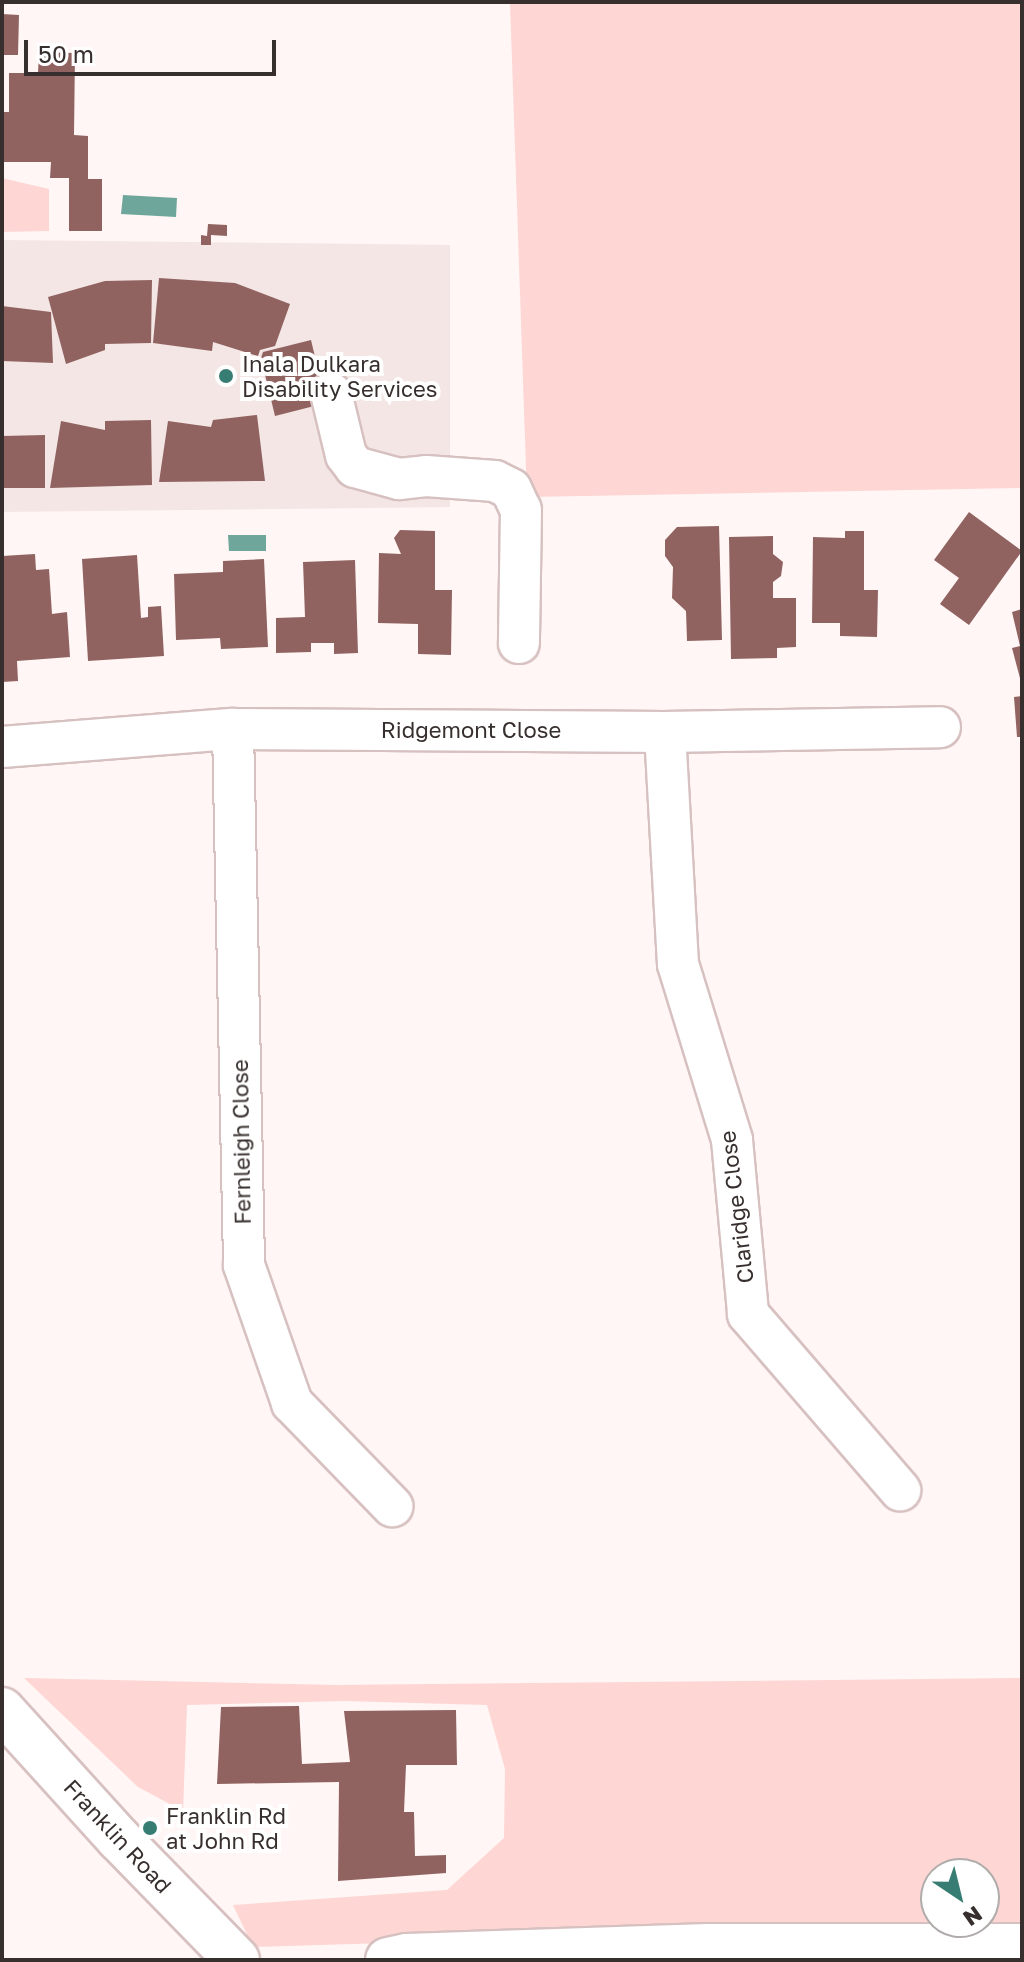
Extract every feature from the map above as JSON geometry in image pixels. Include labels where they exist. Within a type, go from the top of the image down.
[{"type":"street","points":[[331,393],[346,455],[355,467],[399,479],[426,476],[495,481],[511,489],[521,510],[519,643]]},
{"type":"street","name":"Ridgemont Close","points":[[2,747],[233,729],[665,732],[940,727]]},
{"type":"street","name":"Fernleigh Close","points":[[233,729],[244,1265],[292,1403],[392,1506]]},
{"type":"street","name":"Claridge Close","points":[[665,732],[678,964],[732,1140],[748,1314],[900,1490]]},
{"type":"street","name":"Franklin Road","points":[[2,1710],[119,1839],[237,1960]]},
{"type":"street","points":[[388,1960],[407,1956],[708,1946],[1022,1946]]},
{"type":"shaded area","points":[[510,2],[1022,2],[1022,488],[527,497]]},
{"type":"shaded area","points":[[2,178],[49,189],[49,231],[2,232]]},
{"type":"shaded area","name":"Inala Dulkara Disability Services","points":[[2,240],[450,245],[450,507],[2,512]]},
{"type":"shaded area","points":[[24,1678],[335,1685],[1022,1678],[1022,1924],[1000,1925],[1000,1858],[920,1858],[920,1927],[253,1947],[233,1905],[447,1890],[504,1838],[505,1769],[487,1705],[345,1701],[187,1705],[183,1811],[138,1787]]},
{"type":"water","points":[[123,195],[177,198],[176,217],[121,214]]},
{"type":"water","points":[[228,535],[266,535],[266,551],[229,551]]},
{"type":"building","points":[[2,14],[19,15],[18,55],[2,55]]},
{"type":"building","points":[[39,52],[75,53],[74,135],[88,136],[88,179],[102,179],[102,231],[69,231],[69,178],[50,178],[51,162],[2,162],[2,112],[9,112],[9,73],[38,73]]},
{"type":"building","points":[[208,224],[227,225],[227,236],[211,235],[211,245],[201,245],[201,235],[207,236]]},
{"type":"building","points":[[159,278],[235,283],[290,304],[275,346],[260,350],[258,356],[213,342],[212,351],[153,343]]},
{"type":"building","points":[[152,280],[151,343],[105,344],[105,350],[66,364],[48,297],[105,281]]},
{"type":"building","points":[[2,306],[51,312],[53,363],[2,361]]},
{"type":"building","points":[[311,340],[326,403],[275,416],[261,358],[263,352]]},
{"type":"building","points":[[257,415],[265,481],[159,482],[168,421],[211,427],[213,420]]},
{"type":"building","points":[[151,420],[152,485],[50,488],[61,421],[105,430],[105,421]]},
{"type":"building","points":[[45,435],[45,488],[2,488],[2,436]]},
{"type":"building","points":[[969,512],[1022,551],[969,625],[940,604],[959,578],[934,560]]},
{"type":"building","points":[[719,526],[722,640],[687,641],[686,611],[672,598],[673,567],[665,556],[665,540],[677,527]]},
{"type":"building","points":[[400,530],[435,531],[435,590],[452,590],[451,655],[418,654],[418,624],[378,623],[379,553],[401,554],[394,538]]},
{"type":"building","points":[[845,531],[864,531],[864,590],[878,590],[877,637],[840,636],[840,623],[812,623],[813,537],[845,538]]},
{"type":"building","points":[[773,536],[773,554],[783,562],[781,576],[773,582],[773,598],[796,598],[796,647],[777,648],[777,658],[731,659],[729,537]]},
{"type":"building","points":[[35,554],[36,570],[49,569],[52,614],[67,612],[70,657],[17,661],[18,681],[2,682],[2,556]]},
{"type":"building","points":[[137,555],[141,618],[148,617],[148,607],[161,606],[164,656],[88,661],[82,559]]},
{"type":"building","points":[[264,559],[268,647],[221,649],[220,638],[176,640],[174,574],[223,572],[223,561]]},
{"type":"building","points":[[355,560],[358,653],[334,654],[334,643],[311,643],[311,652],[276,653],[276,618],[305,617],[303,562]]},
{"type":"building","points":[[1022,609],[1021,682],[1012,648],[1020,646],[1012,612]]},
{"type":"building","points":[[1022,696],[1022,737],[1017,737],[1014,697]]},
{"type":"building","points":[[299,1706],[302,1764],[350,1762],[344,1711],[456,1710],[457,1765],[406,1765],[404,1812],[414,1812],[415,1856],[446,1855],[446,1873],[338,1881],[339,1782],[217,1784],[221,1707]]},
{"type":"place","name":"Inala Dulkara Disability Services","points":[[226,376]]},
{"type":"place","name":"Franklin Rd at John Rd","points":[[150,1828]]}]
